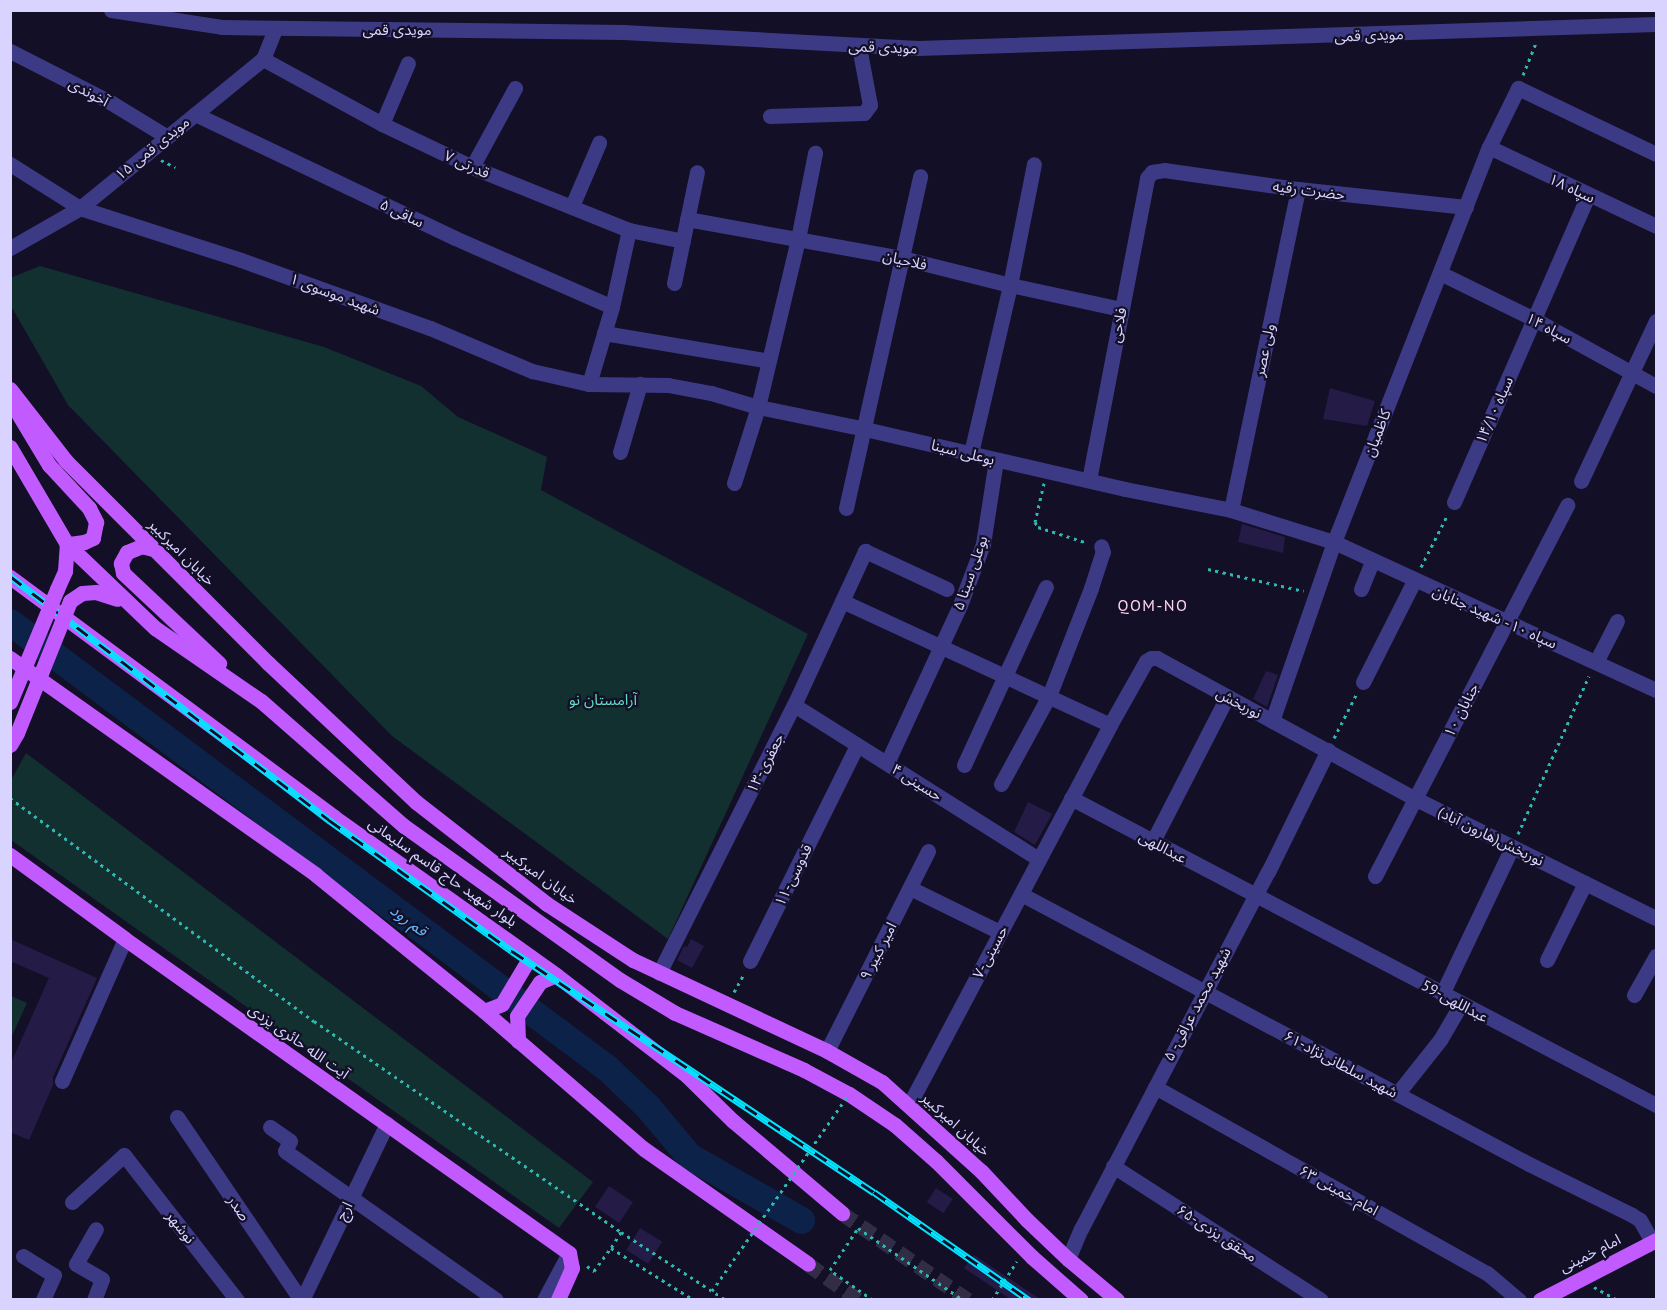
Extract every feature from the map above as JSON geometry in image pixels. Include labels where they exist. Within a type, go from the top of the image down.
[{"type":"main road","name":"خیابان امیرکبیر","points":[[10,389],[66,461],[340,733],[416,802],[547,904],[633,960],[864,1070],[909,1105],[981,1171],[1026,1220],[1068,1259],[1117,1299]]},
{"type":"main road","points":[[10,401],[49,465],[89,508],[96,522],[93,538],[84,542],[67,544]]},
{"type":"main road","points":[[10,447],[67,544],[125,603],[155,628],[261,701]]},
{"type":"main road","points":[[10,702],[65,571],[67,544]]},
{"type":"main road","points":[[153,549],[142,546],[127,552],[121,562],[123,573],[129,581],[404,826],[620,980],[675,1013],[804,1070],[849,1094],[895,1125],[928,1154],[1025,1250],[1081,1299]]},
{"type":"main road","name":"بلوار شهید حاج قاسم سلیمانی","points":[[10,577],[528,963],[556,975],[687,1076],[733,1121],[842,1214]]},
{"type":"main road","points":[[14,739],[70,601],[82,593],[96,592],[125,603]]},
{"type":"main road","points":[[10,658],[316,875],[484,1011],[644,1149],[808,1264]]},
{"type":"main road","name":"آیت الله‌ حائری‌ یزدی","points":[[10,855],[569,1253]]},
{"type":"main road","points":[[484,1011],[502,1004],[528,963]]},
{"type":"main road","points":[[518,1041],[516,1016],[540,982],[556,975]]},
{"type":"main road","name":"امام خمینی","points":[[1539,1299],[1654,1241]]},
{"type":"main road","points":[[558,1299],[572,1268],[569,1253]]},
{"type":"street","name":"مویدی قمی","points":[[111,10],[222,27],[275,30],[623,33],[859,47],[918,48],[1656,24]]},
{"type":"street","name":"مویدی قمی ۱۵","points":[[10,249],[80,208],[263,58],[275,30]]},
{"type":"street","points":[[770,116],[864,113],[870,105],[859,47]]},
{"type":"street","name":"آخوندی","points":[[10,51],[110,102],[166,136]]},
{"type":"street","name":"قدرتی ۷","points":[[263,58],[382,124],[471,166],[629,231],[683,242]]},
{"type":"street","points":[[382,124],[408,63]]},
{"type":"street","points":[[471,166],[515,87]]},
{"type":"street","points":[[1518,88],[1656,154]]},
{"type":"street","name":"کاظمیان","points":[[1272,721],[1334,542],[1489,147],[1518,88]]},
{"type":"street","name":"ساقی ۵","points":[[195,114],[455,238],[612,307]]},
{"type":"street","points":[[572,206],[599,143]]},
{"type":"street","name":"سپاه ۱۸","points":[[1489,147],[1656,226]]},
{"type":"street","points":[[734,483],[758,407],[798,239],[815,153]]},
{"type":"street","name":"شهید موسوی ۱","points":[[10,164],[80,208],[241,260],[430,328],[532,371],[589,384]]},
{"type":"street","points":[[971,453],[1010,285],[1034,164]]},
{"type":"street","name":"حضرت رقیه","points":[[1152,172],[1164,170],[1298,189],[1466,207]]},
{"type":"street","points":[[674,284],[697,172]]},
{"type":"street","name":"فلاحی","points":[[1089,480],[1147,178],[1152,172]]},
{"type":"street","points":[[846,508],[920,176]]},
{"type":"street","name":"ولی عصر","points":[[1231,510],[1298,189]]},
{"type":"street","name":"سپاه ۱۴/۱۰","points":[[1454,502],[1588,195]]},
{"type":"street","name":"فلاحیان","points":[[687,219],[902,258],[1010,285],[1121,309]]},
{"type":"street","points":[[589,384],[612,307],[629,231]]},
{"type":"street","name":"سپاه ۱۴","points":[[1440,273],[1534,319],[1656,386]]},
{"type":"street","points":[[1581,481],[1634,373],[1656,321]]},
{"type":"street","points":[[604,333],[769,361]]},
{"type":"street","name":"بوعلی سینا","points":[[589,384],[668,386],[711,393],[758,407],[865,429],[1047,472],[1231,510],[1334,542]]},
{"type":"street","points":[[620,452],[640,384]]},
{"type":"street","name":"بوعلی سینا ۵","points":[[887,763],[941,647],[983,544],[996,460]]},
{"type":"street","name":"جنابان ۱۰","points":[[1375,876],[1567,505]]},
{"type":"street","name":"سپاه ۱۰ - شهید جنابان","points":[[1334,542],[1414,581],[1656,690]]},
{"type":"street","points":[[1001,784],[1049,696],[1091,588],[1103,552],[1101,546]]},
{"type":"street","name":"جعفری-۱۳","points":[[659,973],[794,705],[865,551],[947,589]]},
{"type":"street","points":[[1361,589],[1373,560]]},
{"type":"street","points":[[1363,682],[1414,581]]},
{"type":"street","points":[[964,765],[1046,587]]},
{"type":"street","points":[[842,601],[1110,725]]},
{"type":"street","points":[[1596,662],[1617,621]]},
{"type":"street","name":"نوربخش","points":[[1151,658],[1157,658],[1328,750]]},
{"type":"street","name":"حسینی-۷","points":[[909,1105],[1110,725],[1146,662],[1151,658]]},
{"type":"street","points":[[1153,841],[1227,697]]},
{"type":"street","name":"حسینی ۴","points":[[794,705],[1039,859]]},
{"type":"street","name":"قدوسی-۱۱","points":[[750,961],[857,745]]},
{"type":"street","name":"نوربخش(هارون آباد)","points":[[1328,750],[1416,799],[1656,918]]},
{"type":"street","name":"شهید محمد عراقی- ۵","points":[[1068,1259],[1113,1166],[1328,750]]},
{"type":"street","name":"عبداللهی","points":[[1071,798],[1255,895]]},
{"type":"street","points":[[1442,994],[1512,847]]},
{"type":"street","name":"امیر کبیر ۹","points":[[827,1051],[928,851]]},
{"type":"street","points":[[1546,960],[1585,883]]},
{"type":"street","points":[[910,888],[1000,932]]},
{"type":"street","name":"شهید سلطانی‌نژاد-۶۱","points":[[1021,894],[1397,1094],[1632,1215],[1640,1220],[1654,1241]]},
{"type":"street","name":"عبداللهی-59","points":[[1255,895],[1656,1105]]},
{"type":"street","points":[[62,1082],[125,939]]},
{"type":"street","points":[[1634,996],[1656,956]]},
{"type":"street","points":[[1397,1094],[1440,1040],[1461,1004]]},
{"type":"street","name":"امام خمینی ۶۳","points":[[1155,1087],[1487,1273],[1519,1299]]},
{"type":"street","name":"صدر","points":[[177,1117],[301,1299]]},
{"type":"street","name":"ارج","points":[[301,1299],[387,1123]]},
{"type":"street","points":[[270,1127],[290,1141],[285,1151],[496,1299]]},
{"type":"street","name":"نوشهر","points":[[72,1202],[124,1155],[237,1299]]},
{"type":"street","name":"محقق یزدی-۶۵","points":[[1113,1166],[1321,1299]]},
{"type":"street","points":[[94,1299],[102,1280],[76,1264],[96,1229]]},
{"type":"street","points":[[544,1299],[569,1253]]},
{"type":"street","points":[[23,1256],[54,1275],[43,1299]]},
{"type":"path","points":[[1518,88],[1541,29]]},
{"type":"path","points":[[1047,472],[1035,522],[1038,527],[1101,546]]},
{"type":"path","points":[[1414,581],[1454,502]]},
{"type":"path","points":[[1208,569],[1316,594]]},
{"type":"path","points":[[1512,847],[1596,662]]},
{"type":"path","points":[[1328,750],[1363,682]]},
{"type":"path","points":[[10,798],[314,1021],[621,1232],[726,1299]]},
{"type":"path","points":[[727,1005],[750,961]]},
{"type":"path","points":[[712,1291],[849,1094]]},
{"type":"path","points":[[873,1299],[830,1270],[858,1228],[963,1299]]},
{"type":"path","points":[[569,1253],[594,1271],[621,1232]]},
{"type":"path","points":[[611,1248],[694,1299]]},
{"type":"path","points":[[992,1299],[1025,1250]]},
{"type":"path","points":[[1579,1279],[1617,1299]]},
{"type":"path","points":[[953,1299],[956,1295]]},
{"type":"green space","name":"آرامستان نو","points":[[40,266],[324,347],[421,386],[458,417],[547,457],[541,490],[808,634],[668,939],[392,736],[68,405],[11,306],[10,278]]},
{"type":"green space","points":[[26,753],[593,1182],[559,1228],[11,840],[11,780]]},
{"type":"green space","points":[[11,996],[27,1003],[12,1036],[10,1035]]},
{"type":"building","points":[[1330,388],[1375,401],[1367,426],[1323,419]]},
{"type":"building","points":[[1242,524],[1285,537],[1283,553],[1238,542]]},
{"type":"building","points":[[1266,671],[1278,675],[1267,707],[1253,699]]},
{"type":"building","points":[[1028,802],[1052,814],[1035,845],[1014,832]]},
{"type":"building","points":[[10,939],[97,978],[53,1077],[53,1085],[29,1140],[10,1132],[10,1065],[49,978],[10,961]]},
{"type":"building","points":[[691,939],[704,946],[692,968],[677,960],[684,946],[687,947]]},
{"type":"building","points":[[609,1186],[633,1202],[619,1223],[595,1207]]},
{"type":"building","points":[[936,1188],[953,1199],[944,1213],[927,1202]]},
{"type":"building","points":[[640,1228],[662,1242],[648,1264],[626,1250]]},
{"type":"building","points":[[974,1255],[1040,1299],[1010,1299],[964,1268]]},
{"type":"waterway","name":"قم رود","points":[[10,622],[607,1068],[647,1106],[689,1156],[801,1220]]},
{"type":"tunnel","points":[[842,1213],[968,1300]]},
{"type":"tunnel","points":[[808,1264],[859,1300]]},
{"type":"railway","points":[[10,576],[329,820],[512,951],[874,1192],[1029,1300]]},
{"type":"district","name":"QOM-NO","points":[[1153,605]]}]
